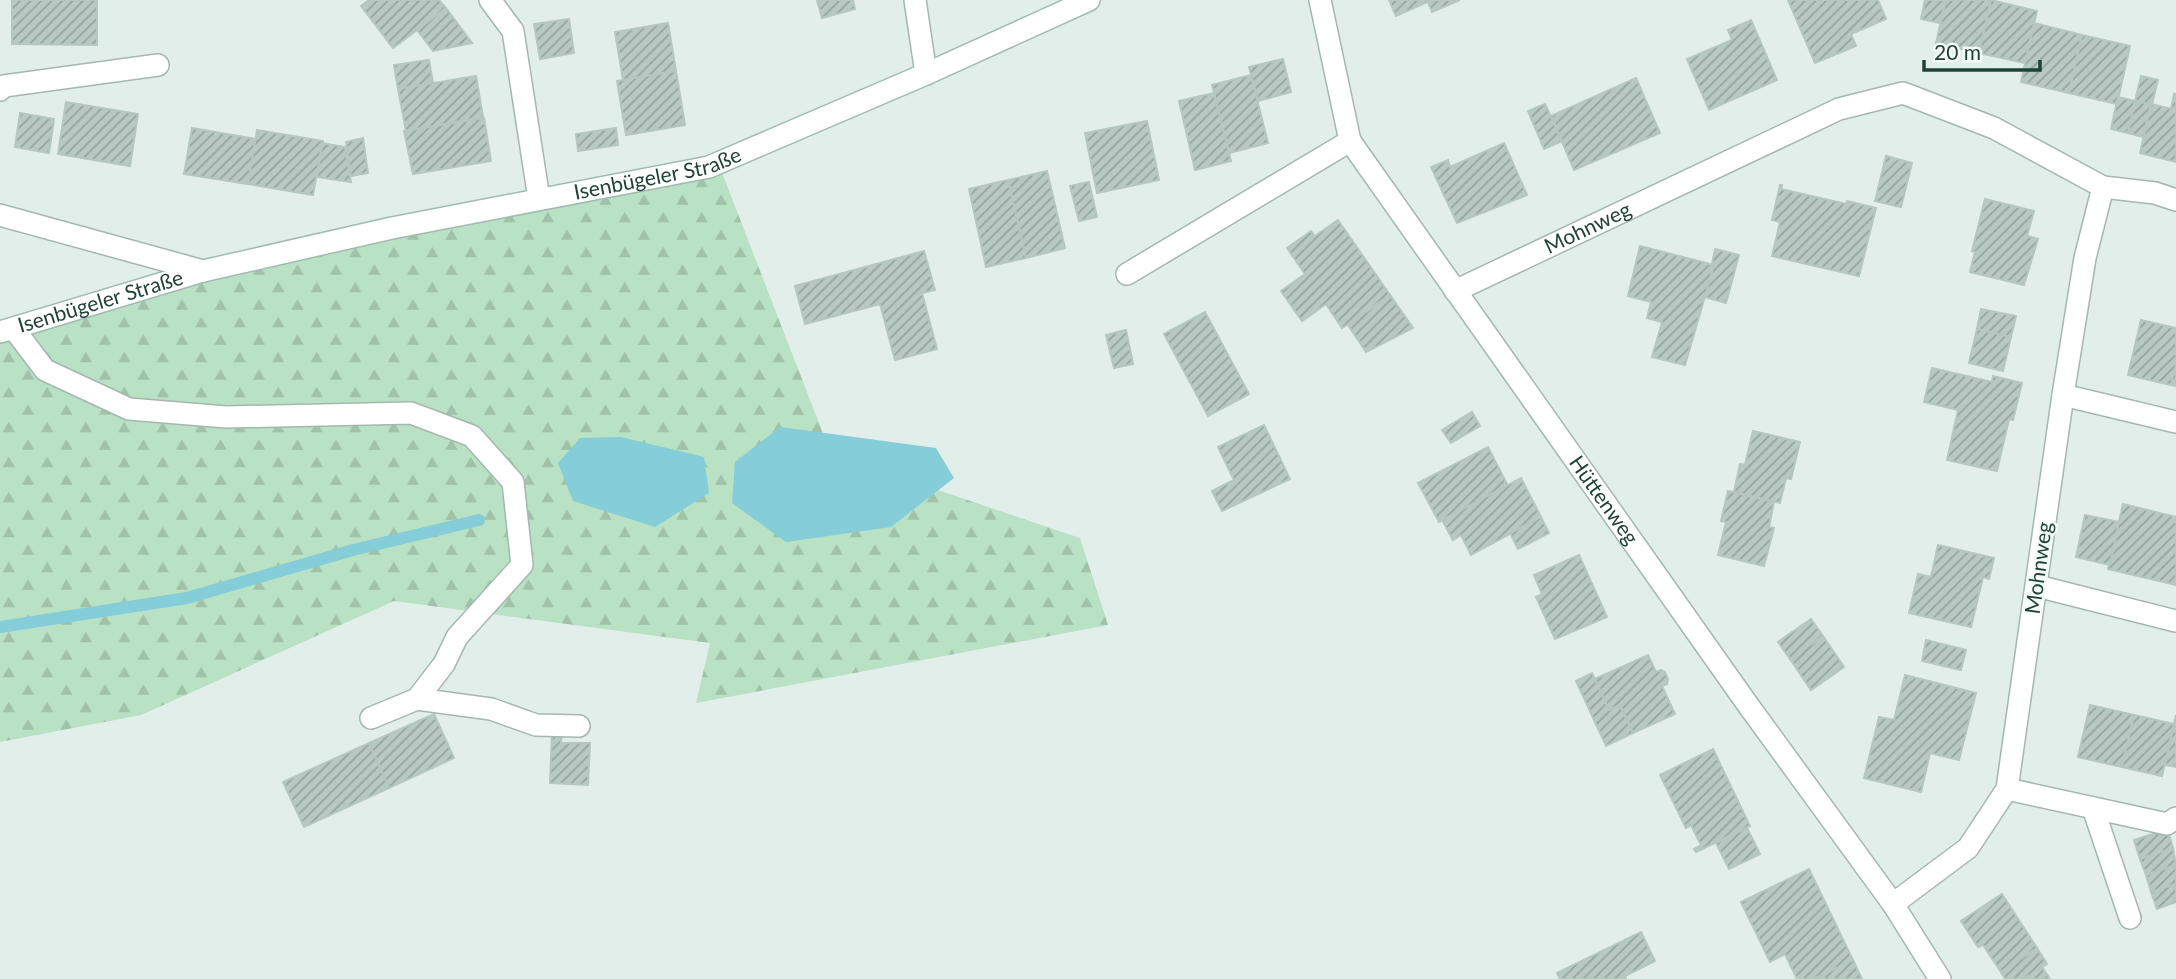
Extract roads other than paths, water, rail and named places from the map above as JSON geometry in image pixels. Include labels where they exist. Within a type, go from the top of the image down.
[{"type":"street","points":[[490,0],[513,32],[539,199]]},
{"type":"street","points":[[915,0],[926,74]]},
{"type":"street","name":"Isenbügeler Straße","points":[[7,331],[203,271],[392,228],[709,167],[1090,0]]},
{"type":"street","name":"Hüttenweg","points":[[1320,0],[1350,141],[1748,705],[1893,904],[1940,979]]},
{"type":"street","points":[[0,90],[4,86],[158,65]]},
{"type":"street","name":"Mohnweg","points":[[1455,291],[1839,109],[1903,93],[1994,128],[2103,187],[2155,193],[2176,200]]},
{"type":"street","points":[[1127,274],[1350,141]]},
{"type":"street","name":"Mohnweg","points":[[1893,904],[1968,848],[2007,789],[2063,395],[2085,258],[2103,187]]},
{"type":"street","name":"Isenbügeler Straße","points":[[0,215],[203,271]]},
{"type":"street","points":[[7,331],[45,370],[129,409],[226,417],[411,413],[472,436],[513,482],[522,565],[457,637],[444,664],[417,699],[371,718]]},
{"type":"street","points":[[2063,395],[2176,422]]},
{"type":"street","points":[[2037,586],[2176,621]]},
{"type":"street","points":[[417,699],[491,709],[536,725],[579,726]]},
{"type":"street","points":[[2007,789],[2167,824],[2176,818]]},
{"type":"street","points":[[2093,808],[2130,918]]},
{"type":"water","points":[[780,427],[936,448],[954,478],[891,527],[786,542],[732,503],[735,462]]},
{"type":"water","points":[[621,437],[704,457],[709,493],[655,527],[573,501],[558,463],[580,438]]},
{"type":"waterway","points":[[0,627],[187,598],[353,550],[479,520]]}]
